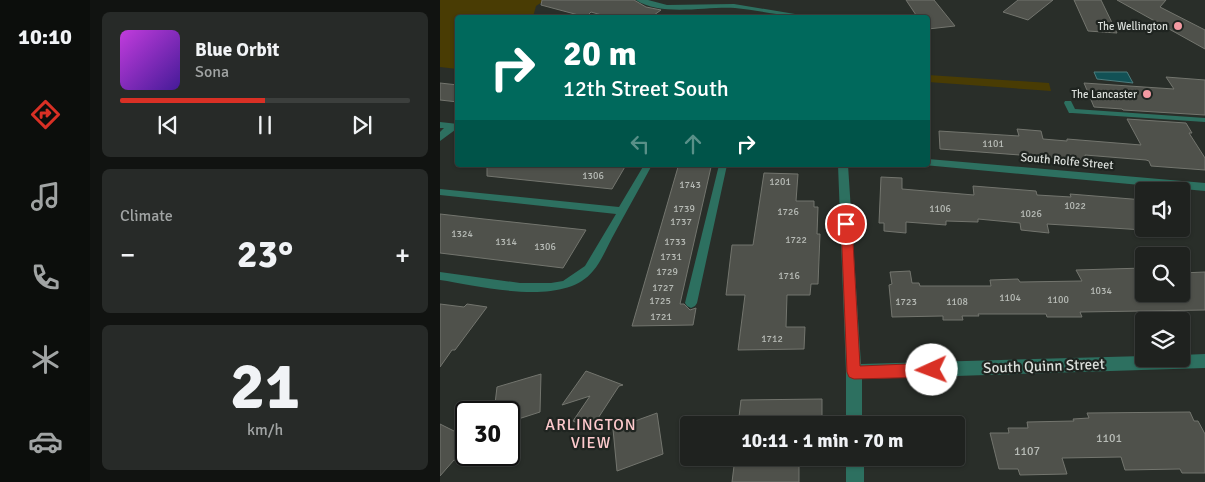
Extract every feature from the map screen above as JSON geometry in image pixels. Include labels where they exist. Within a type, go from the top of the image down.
[{"type":"street","points":[[640,0],[677,8],[736,3],[800,15]]},
{"type":"street","points":[[440,125],[455,127]]},
{"type":"street","points":[[440,138],[455,127]]},
{"type":"street","name":"South Rolfe Street","points":[[930,163],[1205,187]]},
{"type":"street","points":[[843,167],[854,372],[854,416]]},
{"type":"street","name":"South Quinn Street","points":[[854,372],[1205,361]]},
{"type":"street","points":[[854,466],[855,482]]},
{"type":"lane","points":[[1068,103],[1072,111],[1205,120]]},
{"type":"lane","points":[[440,276],[539,288],[563,285],[578,278],[589,269],[647,167]]},
{"type":"lane","points":[[691,302],[723,167]]},
{"type":"lane","points":[[440,192],[622,211]]},
{"type":"shaded area","points":[[440,0],[545,0],[536,6],[534,15],[455,15],[455,69],[440,67]]},
{"type":"shaded area","points":[[930,75],[1049,83],[1051,91],[930,82]]},
{"type":"water","points":[[1094,72],[1127,72],[1133,83],[1097,79]]},
{"type":"building","points":[[542,0],[634,0],[646,7],[661,10],[654,15],[602,15],[591,12],[588,15],[578,15],[541,5]]},
{"type":"building","points":[[906,0],[934,0],[955,26],[930,29],[930,15],[916,15]]},
{"type":"building","points":[[1018,0],[1053,0],[1028,20],[1003,12]]},
{"type":"building","points":[[1074,0],[1101,0],[1117,33],[1088,31]]},
{"type":"building","points":[[1117,0],[1166,0],[1160,7],[1205,30],[1205,49]]},
{"type":"building","name":"The Lancaster","points":[[1166,77],[1205,80],[1205,115],[1094,107],[1084,83],[1174,89]]},
{"type":"building","points":[[440,83],[455,85],[455,102],[440,100]]},
{"type":"building","points":[[1127,119],[1186,123],[1192,133],[1189,133],[1205,158],[1205,170],[1151,166],[1149,161],[1146,160],[1085,155],[1086,160],[940,149],[939,131],[1019,136],[1017,129],[1041,131],[1043,139],[1141,145]]},
{"type":"building","points":[[487,167],[625,167],[612,189],[487,176]]},
{"type":"building","points":[[678,167],[711,167],[680,304],[684,304],[690,310],[696,308],[693,325],[632,326]]},
{"type":"building","points":[[764,173],[798,174],[796,201],[814,201],[814,207],[818,207],[817,234],[820,234],[818,284],[811,284],[810,295],[787,295],[786,327],[805,327],[804,349],[738,350],[745,295],[726,295],[732,245],[753,245]]},
{"type":"building","points":[[881,177],[902,178],[902,189],[974,195],[973,186],[1036,191],[1037,195],[1071,197],[1070,194],[1135,199],[1135,229],[1047,224],[1049,233],[1021,230],[1020,223],[978,219],[978,222],[946,221],[946,225],[906,222],[906,233],[884,231],[884,223],[879,223]]},
{"type":"building","points":[[440,214],[586,230],[563,268],[440,253]]},
{"type":"building","points":[[1135,268],[1135,302],[1190,302],[1190,273],[1205,272],[1205,310],[1080,312],[1082,317],[1047,317],[1046,314],[978,314],[979,316],[962,316],[963,320],[943,320],[943,316],[892,317],[889,285],[892,284],[890,272],[910,271],[912,283],[919,283],[920,286],[991,286],[990,280],[1018,279],[1020,282],[1082,281],[1076,270]]},
{"type":"building","points":[[440,304],[464,307],[467,304],[487,307],[440,367]]},
{"type":"building","points":[[586,371],[623,385],[619,386],[591,429],[573,421],[590,396],[562,405]]},
{"type":"building","points":[[541,374],[540,412],[520,418],[520,401],[495,401],[497,387]]},
{"type":"building","points":[[822,399],[822,416],[739,416],[741,400]]},
{"type":"building","points":[[1190,412],[1194,421],[1198,421],[1205,434],[1205,473],[1182,473],[1180,469],[1125,470],[1121,457],[1062,458],[1067,474],[1020,475],[1018,469],[999,469],[990,433],[1009,433],[1008,428],[1028,428],[1027,422],[1074,421],[1073,419],[1089,418],[1087,413]]},
{"type":"building","points":[[657,413],[663,454],[617,471],[613,429]]},
{"type":"building","points":[[440,424],[455,432],[455,460],[440,476]]},
{"type":"building","points":[[734,466],[799,466],[799,482],[732,482]]},
{"type":"place","name":"The Wellington","points":[[1178,26]]},
{"type":"place","name":"The Lancaster","points":[[1147,94]]},
{"type":"district","name":"ARLINGTON VIEW","points":[[591,433]]},
{"type":"route","points":[[846,224],[854,372],[932,370]]}]
